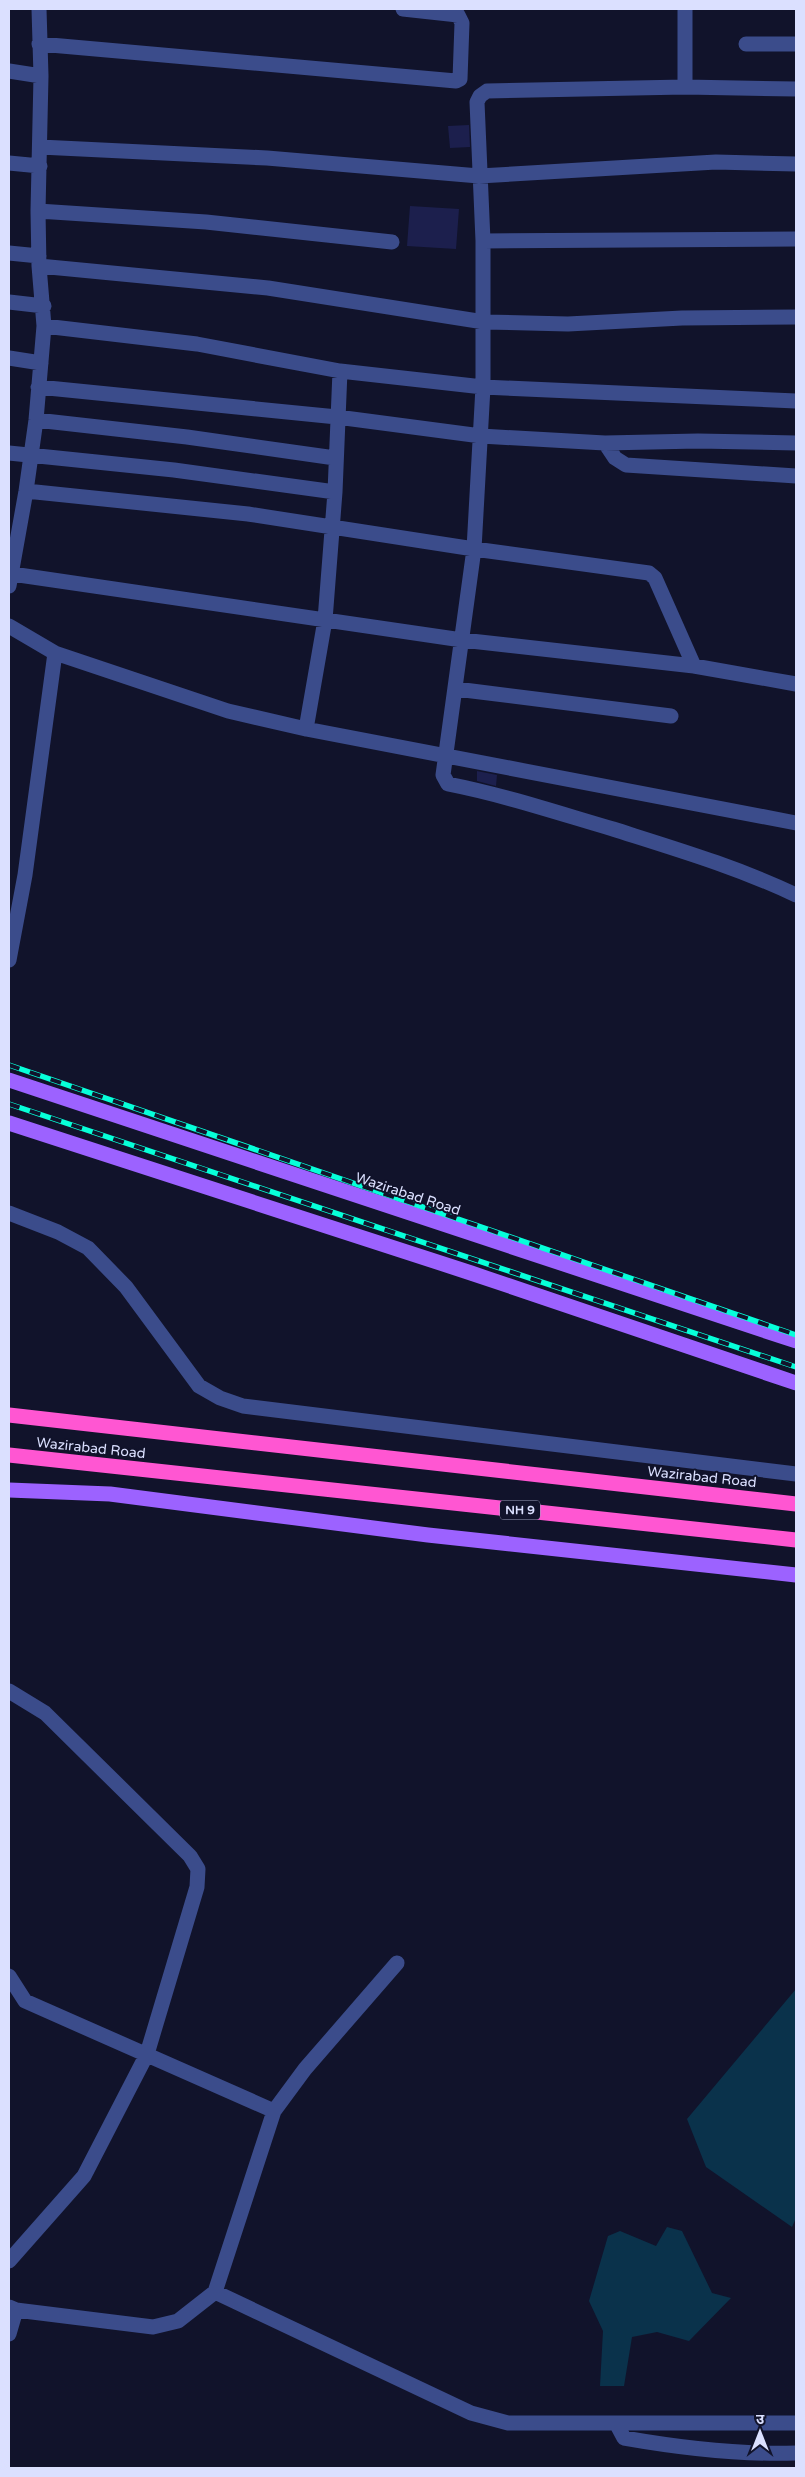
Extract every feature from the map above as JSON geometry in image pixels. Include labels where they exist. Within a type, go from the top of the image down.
[{"type":"highway","name":"Wazirabad Road","points":[[9,1415],[796,1504]]},
{"type":"highway","name":"Wazirabad Road","points":[[9,1455],[796,1540]]},
{"type":"main road","name":"Wazirabad Road","points":[[9,1080],[796,1341]]},
{"type":"main road","points":[[9,1123],[452,1267],[796,1383]]},
{"type":"main road","points":[[9,1490],[110,1494],[428,1535],[796,1575]]},
{"type":"street","points":[[39,9],[41,76],[38,211],[39,261],[44,306],[44,326],[36,420],[26,491],[14,533],[10,580],[325,620],[462,640],[694,666],[796,684]]},
{"type":"street","points":[[40,44],[456,81],[460,79],[462,23],[458,15],[403,9]]},
{"type":"street","points":[[685,9],[685,87]]},
{"type":"street","points":[[746,44],[796,44]]},
{"type":"street","points":[[9,71],[41,76]]},
{"type":"street","points":[[796,89],[685,87],[487,92],[480,96],[477,102],[483,241],[484,322],[481,436],[474,549],[448,755],[443,777],[448,784],[494,793],[711,860],[752,874],[796,895]]},
{"type":"street","points":[[40,147],[267,158],[479,176],[716,162],[796,164]]},
{"type":"street","points":[[9,163],[40,166]]},
{"type":"street","points":[[38,211],[206,222],[392,242]]},
{"type":"street","points":[[483,241],[796,239]]},
{"type":"street","points":[[9,253],[39,261],[268,288],[484,322],[568,324],[682,318],[796,316]]},
{"type":"street","points":[[9,302],[44,306]]},
{"type":"street","points":[[44,326],[197,344],[340,371],[483,387],[796,400]]},
{"type":"street","points":[[9,358],[41,362]]},
{"type":"street","points":[[306,729],[325,620],[333,528],[336,418],[340,371]]},
{"type":"street","points":[[38,387],[336,418],[481,436],[605,443],[698,441],[796,443]]},
{"type":"street","points":[[36,420],[188,437],[335,458]]},
{"type":"street","points":[[605,443],[615,458],[626,464],[796,476]]},
{"type":"street","points":[[9,453],[174,470],[335,492]]},
{"type":"street","points":[[26,491],[248,514],[652,575],[694,666]]},
{"type":"street","points":[[9,626],[55,653],[228,711],[306,729],[796,823]]},
{"type":"street","points":[[9,960],[24,875],[55,653]]},
{"type":"street","points":[[456,690],[671,716]]},
{"type":"street","points":[[9,1213],[76,1239],[88,1248],[126,1287],[198,1386],[220,1398],[243,1406],[796,1474]]},
{"type":"street","points":[[9,1692],[45,1713],[190,1856],[198,1869],[197,1887],[146,2054],[84,2176],[9,2261]]},
{"type":"street","points":[[9,2334],[12,2309],[153,2326],[178,2320],[215,2292],[274,2111],[305,2069],[397,1963]]},
{"type":"street","points":[[9,1976],[25,2002],[274,2111]]},
{"type":"street","points":[[215,2292],[471,2413],[508,2423],[796,2423]]},
{"type":"street","points":[[616,2423],[624,2438],[686,2449],[767,2454],[796,2453]]},
{"type":"water","points":[[796,1989],[796,2218],[792,2227],[706,2167],[687,2119]]},
{"type":"water","points":[[667,2227],[682,2231],[712,2293],[731,2298],[689,2341],[657,2332],[632,2337],[624,2386],[600,2386],[603,2331],[589,2301],[608,2236],[620,2231],[656,2246]]},
{"type":"building","points":[[469,125],[470,147],[450,148],[448,126]]},
{"type":"building","points":[[410,206],[459,209],[456,249],[407,246]]},
{"type":"building","points":[[477,771],[497,775],[496,786],[477,781]]},
{"type":"railway","points":[[9,1065],[796,1335]]},
{"type":"railway","points":[[9,1104],[796,1367]]}]
